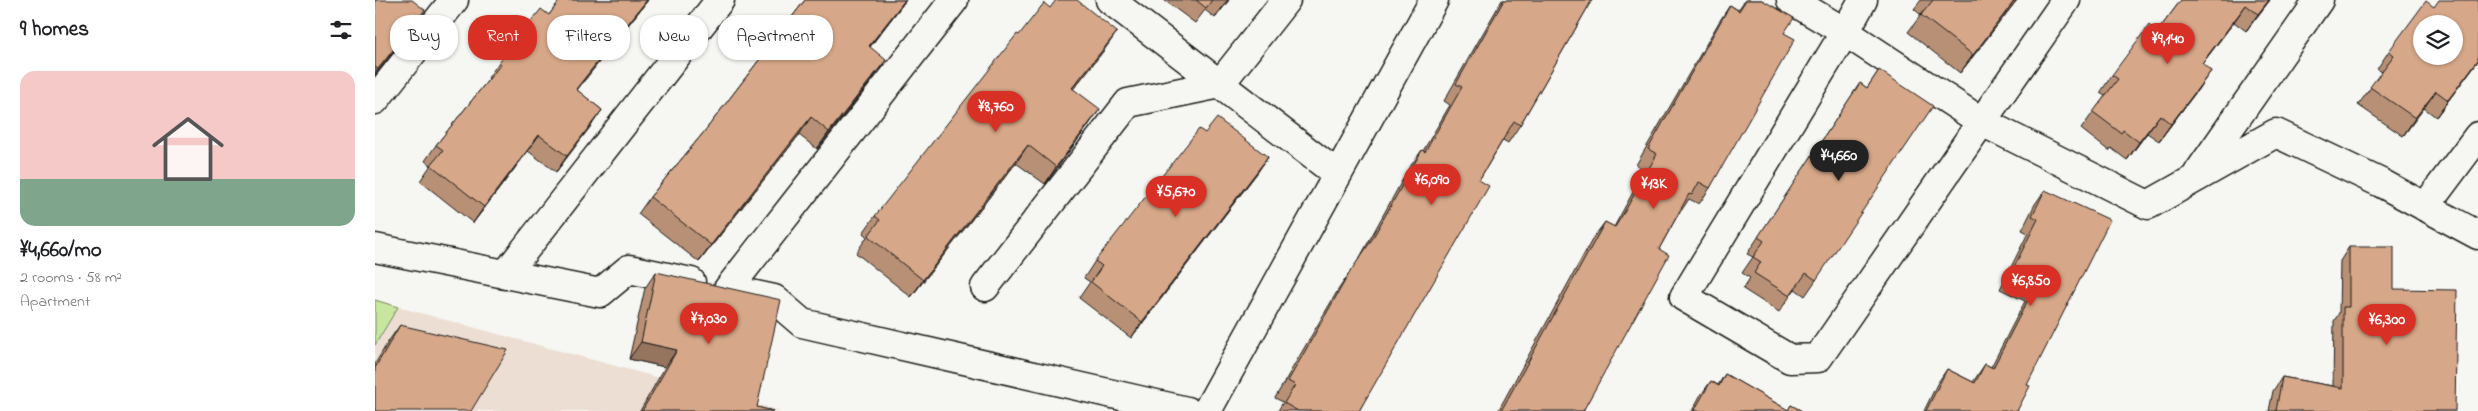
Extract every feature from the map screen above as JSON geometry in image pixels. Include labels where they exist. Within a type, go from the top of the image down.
[{"type":"lane","points":[[375,100],[454,0]]},
{"type":"lane","points":[[505,275],[720,0]]},
{"type":"lane","points":[[728,289],[955,0]]},
{"type":"lane","points":[[1110,0],[1337,174]]},
{"type":"lane","points":[[985,287],[1127,103],[1220,84],[1285,0]]},
{"type":"lane","points":[[1207,411],[1434,0]]},
{"type":"lane","points":[[1791,0],[1845,32],[1982,122],[2148,205],[2276,133],[2478,235]]},
{"type":"lane","points":[[1863,0],[1684,297],[1790,359],[1819,358],[2066,0]]},
{"type":"lane","points":[[2193,180],[2319,0]]},
{"type":"lane","points":[[2425,207],[2478,136]]},
{"type":"lane","points":[[375,248],[600,293],[629,269],[774,298],[803,323],[1187,411]]},
{"type":"shaded area","points":[[398,307],[781,411],[375,411],[375,345]]},
{"type":"green space","points":[[375,300],[398,307],[375,345]]},
{"type":"building","points":[[375,0],[412,0],[425,10],[421,15],[390,15],[390,54],[378,69],[375,67]]},
{"type":"building","points":[[560,0],[647,0],[630,21],[630,15],[549,15]]},
{"type":"building","points":[[805,0],[905,0],[869,46],[886,60],[829,132],[811,117],[711,245],[650,197],[704,132],[759,60],[833,60],[833,15],[794,15]]},
{"type":"building","points":[[1056,0],[1077,0],[1117,32],[1072,88],[1100,109],[1056,167],[1028,145],[923,280],[868,236],[880,220],[875,216],[1017,34],[1019,35],[1044,3],[1050,8]]},
{"type":"building","points":[[1196,0],[1212,0],[1206,8]]},
{"type":"building","points":[[1504,0],[1592,0],[1520,125],[1514,121],[1479,180],[1489,186],[1359,411],[1298,411],[1284,403],[1295,385],[1288,381],[1350,272],[1371,241],[1422,150],[1425,152],[1462,87],[1456,84]]},
{"type":"building","points":[[1746,0],[1762,0],[1794,18],[1784,33],[1795,39],[1710,188],[1699,182],[1692,195],[1689,194],[1659,249],[1669,255],[1583,411],[1501,411],[1605,222],[1615,227],[1625,211],[1657,154],[1648,149],[1730,5],[1739,11]]},
{"type":"building","points":[[1933,0],[2015,0],[1973,55],[1921,15]]},
{"type":"building","points":[[2181,0],[2269,0],[2258,14],[2246,5],[2202,63],[2211,71],[2171,124],[2160,115],[2139,142],[2123,130],[2121,133],[2093,112],[2118,79],[2112,75],[2149,25],[2157,32]]},
{"type":"building","points":[[2439,0],[2478,0],[2478,60],[2448,100],[2436,91],[2415,118],[2370,87],[2394,55],[2389,51],[2413,19],[2413,65],[2463,65],[2463,15],[2416,15],[2426,1],[2434,7]]},
{"type":"building","points":[[541,9],[549,15],[547,15],[547,60],[599,60],[576,89],[602,110],[567,156],[539,135],[484,207],[431,165],[443,150],[436,145],[501,64],[499,62],[501,60],[537,60],[536,15]]},
{"type":"building","points":[[1879,70],[1933,106],[1816,280],[1806,273],[1790,296],[1754,273],[1761,262],[1753,257],[1764,241],[1758,237],[1860,83],[1867,88]]},
{"type":"building","points":[[1217,118],[1268,157],[1142,322],[1091,282],[1102,266],[1095,261],[1199,129],[1205,133]]},
{"type":"building","points":[[2045,190],[2110,220],[2027,385],[2030,386],[2017,411],[1926,411],[1947,369],[1975,383],[1985,364],[1993,368],[2035,286],[2010,275],[2038,219],[2032,216]]},
{"type":"building","points":[[2349,247],[2394,247],[2394,289],[2457,290],[2455,411],[2276,411],[2282,377],[2343,388],[2343,307],[2349,307]]},
{"type":"building","points":[[656,272],[781,300],[757,407],[773,411],[642,411],[677,350],[641,342]]},
{"type":"building","points":[[400,325],[508,350],[471,411],[375,411],[375,368]]},
{"type":"building","points":[[1725,374],[1788,410],[1791,405],[1802,411],[1694,411],[1711,381],[1719,386]]}]
